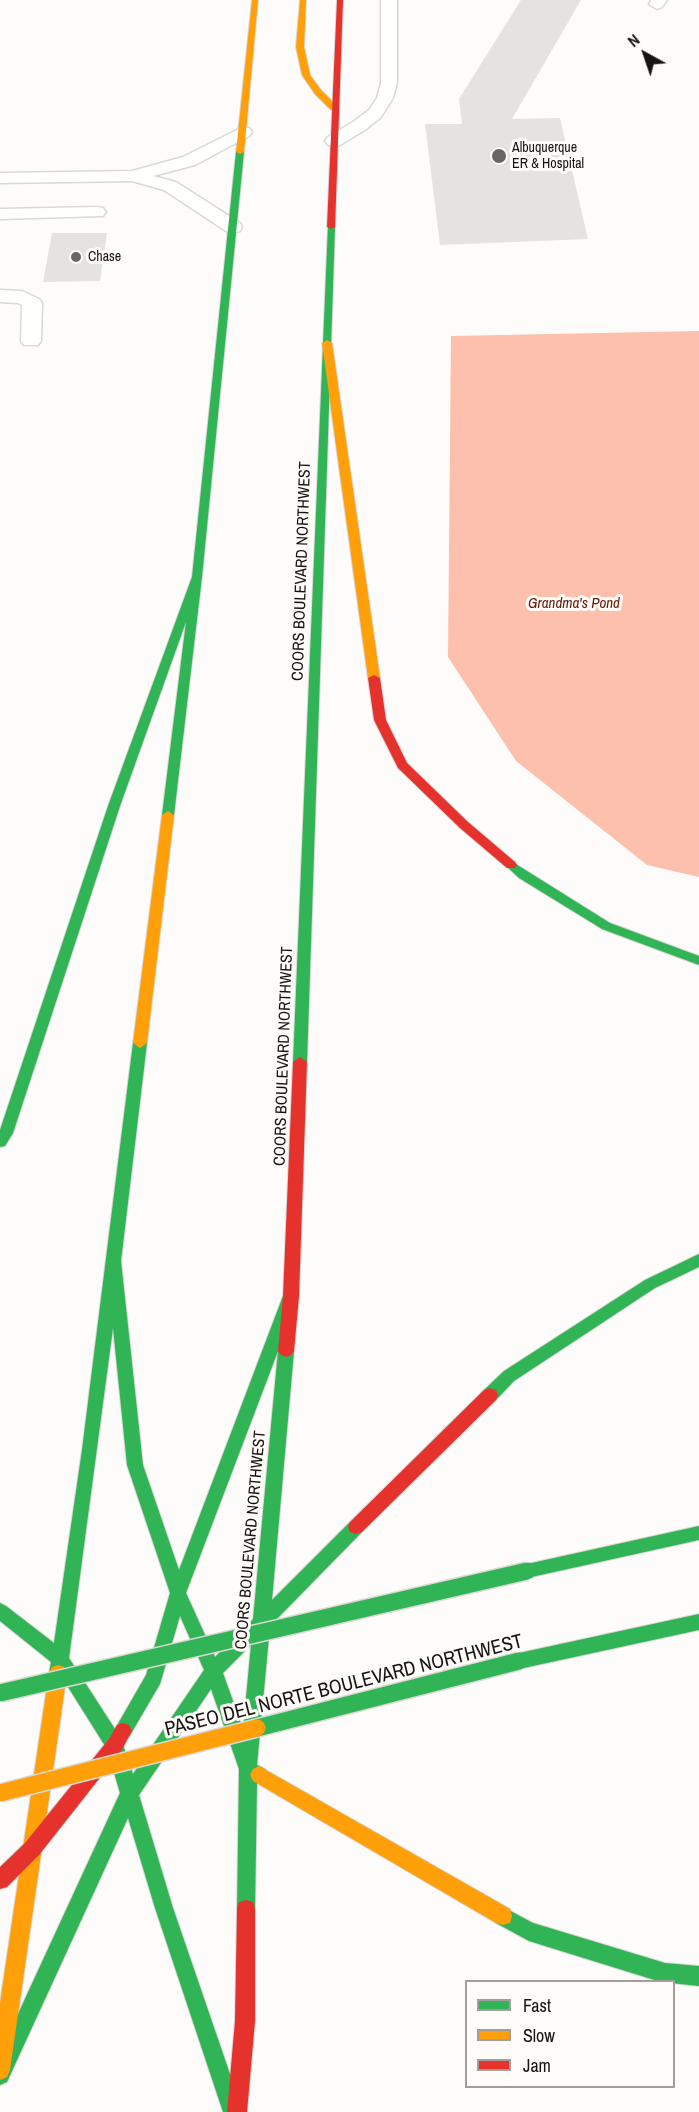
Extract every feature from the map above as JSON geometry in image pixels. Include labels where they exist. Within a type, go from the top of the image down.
[{"type":"main road","points":[[0,2070],[90,1450],[197,577],[255,0]]},
{"type":"main road","points":[[303,0],[300,47],[306,75],[318,92],[334,108]]},
{"type":"main road","name":"COORS BOULEVARD NORTHWEST","points":[[235,2112],[244,2021],[248,1769],[291,1296],[334,108],[340,0]]},
{"type":"main road","points":[[327,343],[380,720],[402,765],[464,825],[523,875],[606,926],[699,961]]},
{"type":"main road","points":[[0,1142],[6,1133],[114,806],[197,577]]},
{"type":"main road","points":[[113,1260],[135,1465],[178,1593],[213,1671],[248,1769],[529,1931],[665,1972],[699,1976]]},
{"type":"main road","points":[[0,2075],[130,1792],[213,1671],[260,1621],[509,1376],[650,1284],[699,1260]]},
{"type":"main road","points":[[0,1880],[32,1850],[114,1745],[154,1678],[178,1593],[291,1296]]},
{"type":"main road","points":[[0,1693],[699,1533]]},
{"type":"main road","points":[[0,1611],[60,1659],[114,1745],[164,1908],[235,2112]]},
{"type":"main road","name":"PASEO DEL NORTE BOULEVARD NORTHWEST","points":[[0,1793],[519,1661],[699,1622]]},
{"type":"lane","points":[[334,141],[359,126],[375,112],[385,98],[388,83],[389,0]]},
{"type":"lane","points":[[0,178],[132,176],[189,160],[243,132]]},
{"type":"lane","points":[[132,176],[170,186],[233,227]]},
{"type":"lane","points":[[0,214],[97,212]]},
{"type":"lane","points":[[0,296],[22,297],[32,303],[31,341]]},
{"type":"water","name":"Grandma's Pond","points":[[699,331],[699,877],[647,865],[516,761],[448,657],[451,336]]},
{"type":"building","points":[[521,0],[581,0],[512,119],[560,118],[588,239],[440,245],[425,124],[462,124],[459,99]]},
{"type":"building","name":"Chase","points":[[52,233],[107,233],[100,281],[43,282]]},
{"type":"traffic: fast","points":[[168,815],[197,577],[240,152]]},
{"type":"traffic: fast","points":[[300,1062],[331,227]]},
{"type":"traffic: fast","points":[[0,1142],[6,1133],[114,806],[197,577]]},
{"type":"traffic: fast","points":[[511,865],[523,875],[606,926],[699,961]]},
{"type":"traffic: fast","points":[[58,1673],[90,1450],[140,1043]]},
{"type":"traffic: fast","points":[[113,1260],[135,1465],[178,1593],[213,1671],[248,1769],[259,1775]]},
{"type":"traffic: fast","points":[[490,1395],[509,1376],[650,1284],[699,1260]]},
{"type":"traffic: fast","points":[[123,1731],[154,1678],[178,1593],[291,1296]]},
{"type":"traffic: fast","points":[[246,1909],[248,1769],[286,1351]]},
{"type":"traffic: fast","points":[[0,2075],[130,1793],[213,1671],[356,1527]]},
{"type":"traffic: fast","points":[[527,1571],[699,1533]]},
{"type":"traffic: fast","points":[[0,1693],[527,1571]]},
{"type":"traffic: fast","points":[[0,1611],[60,1659],[115,1745],[164,1908],[233,2112]]},
{"type":"traffic: fast","points":[[519,1661],[699,1622]]},
{"type":"traffic: fast","points":[[257,1728],[519,1661]]},
{"type":"traffic: fast","points":[[503,1916],[529,1931],[665,1973],[699,1976]]},
{"type":"traffic: slow","points":[[240,152],[255,0]]},
{"type":"traffic: slow","points":[[303,0],[300,47],[306,75],[318,92],[334,108]]},
{"type":"traffic: slow","points":[[327,343],[374,678]]},
{"type":"traffic: slow","points":[[140,1043],[168,815]]},
{"type":"traffic: slow","points":[[0,2070],[58,1673]]},
{"type":"traffic: slow","points":[[0,1793],[257,1728]]},
{"type":"traffic: slow","points":[[259,1775],[503,1916]]},
{"type":"traffic: jam","points":[[331,227],[340,0]]},
{"type":"traffic: jam","points":[[374,678],[380,720],[402,765],[464,825],[511,865]]},
{"type":"traffic: jam","points":[[286,1351],[291,1296],[300,1062]]},
{"type":"traffic: jam","points":[[356,1527],[490,1395]]},
{"type":"traffic: jam","points":[[0,1880],[32,1849],[115,1745],[123,1731]]},
{"type":"traffic: jam","points":[[237,2112],[245,2021],[246,1909]]},
{"type":"place","name":"Albuquerque ER & Hospital","points":[[499,156]]},
{"type":"place","name":"Chase","points":[[76,257]]}]
